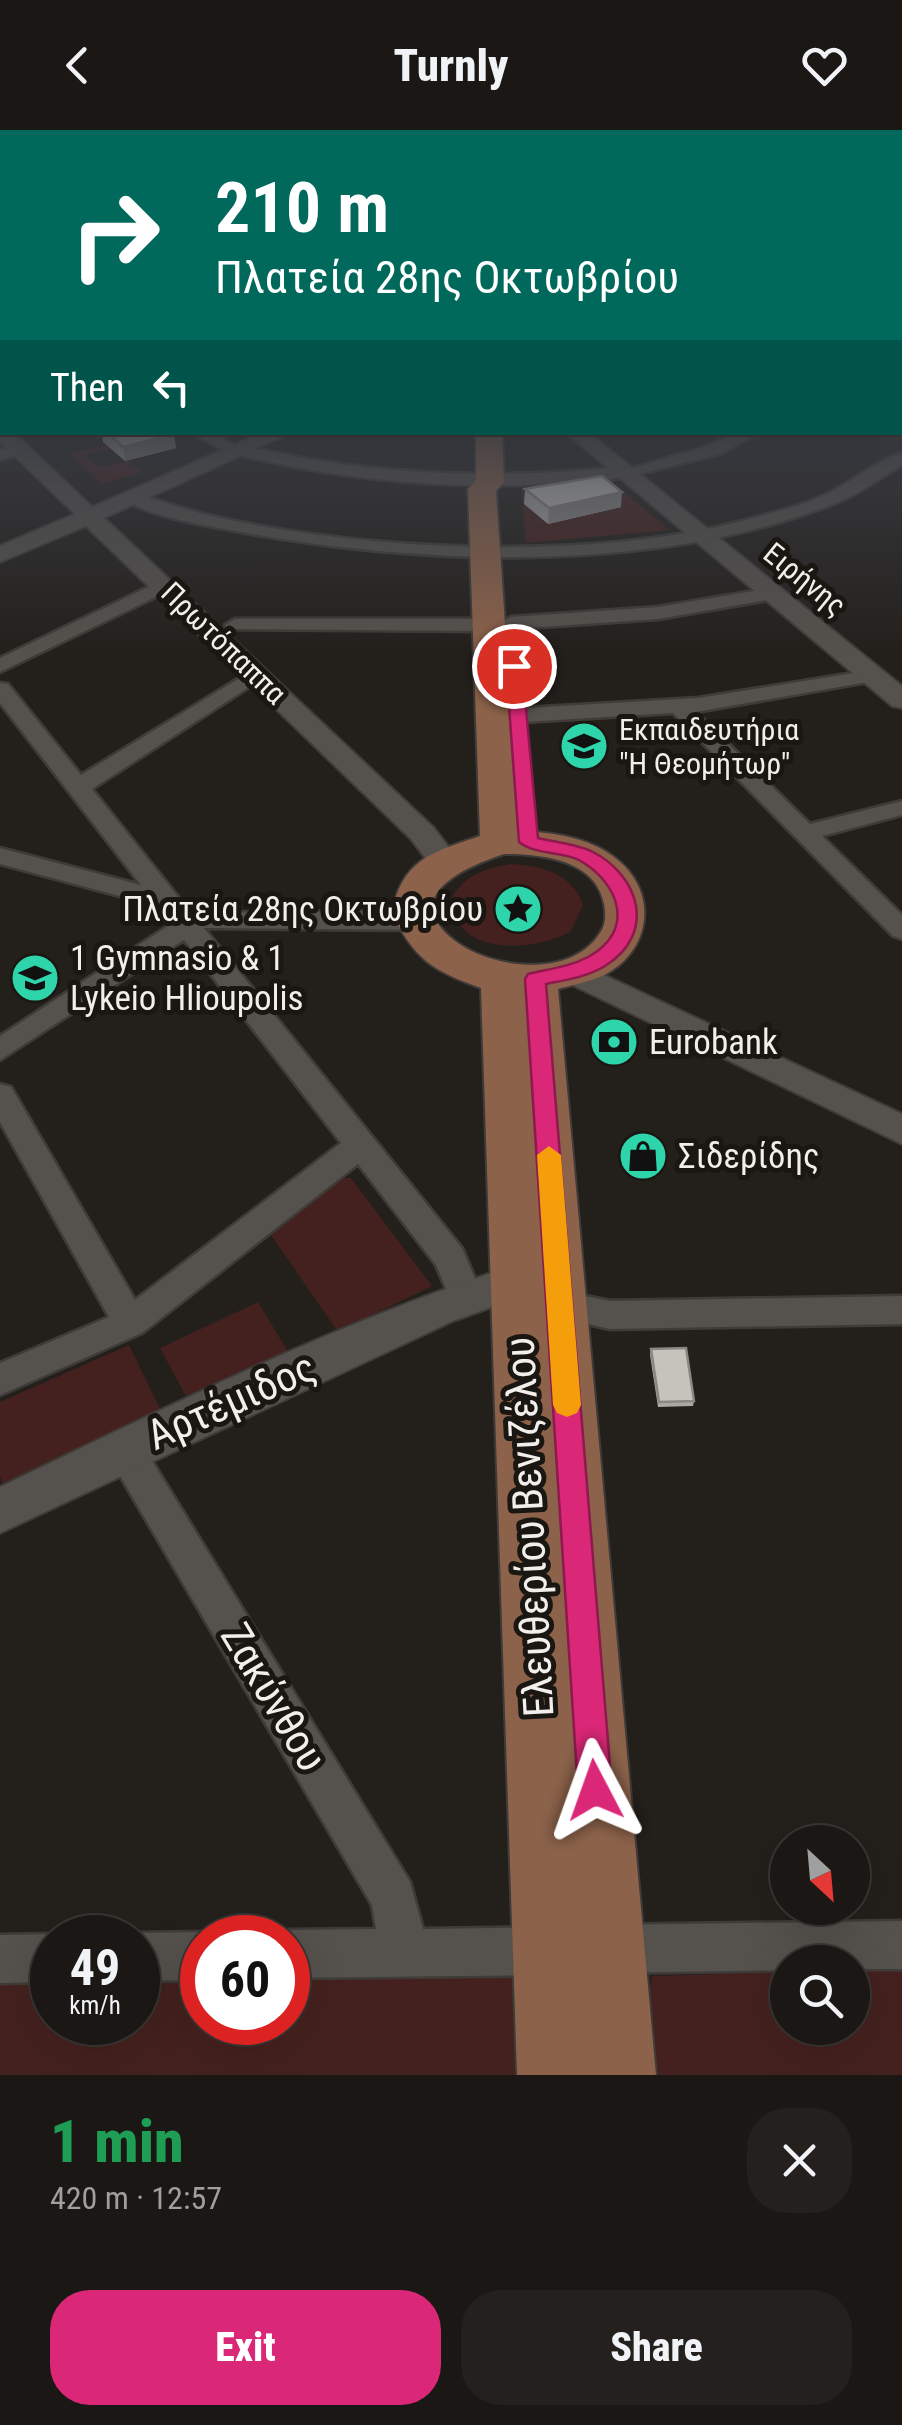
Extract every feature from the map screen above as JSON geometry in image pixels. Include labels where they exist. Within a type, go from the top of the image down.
[{"type":"main road","points":[[485,848],[505,716],[495,551],[482,488],[490,482],[490,474]]},
{"type":"main road","points":[[485,848],[584,856],[622,886],[629,905],[628,925],[618,944],[553,972],[445,959],[426,943],[412,914],[416,888],[485,848]]},
{"type":"main road","name":"Ελευθερίου Βενιζέλου","points":[[553,972],[515,1300],[579,1950],[616,2075]]},
{"type":"main road","name":"Ελευθερίου Βενιζέλου","points":[[558,2075],[579,1950]]},
{"type":"street","name":"Πρωτόπαππα","points":[[50,474],[235,624],[485,848]]},
{"type":"street","points":[[0,555],[175,474]]},
{"type":"street","points":[[0,544],[132,498],[181,474]]},
{"type":"street","points":[[360,474],[490,482],[586,474]]},
{"type":"street","name":"Ειρήνης","points":[[635,474],[902,680]]},
{"type":"street","points":[[132,498],[171,513],[258,531],[366,545],[495,551],[586,548],[706,531],[802,508],[875,474]]},
{"type":"street","points":[[865,480],[891,488]]},
{"type":"street","name":"Πρωτόπαππα","points":[[95,509],[163,586],[256,674],[485,848]]},
{"type":"street","name":"Ειρήνης","points":[[706,531],[772,594],[902,700]]},
{"type":"street","points":[[0,666],[163,586]]},
{"type":"street","points":[[235,624],[500,624],[658,613],[772,594]]},
{"type":"street","points":[[77,788],[256,674]]},
{"type":"street","points":[[505,716],[679,707],[787,694],[872,676]]},
{"type":"street","points":[[0,689],[450,1258],[515,1300],[610,1315],[902,1310]]},
{"type":"street","points":[[679,707],[902,930]]},
{"type":"street","points":[[804,833],[902,808]]},
{"type":"street","points":[[0,856],[164,900],[382,900],[412,914]]},
{"type":"street","points":[[0,1050],[196,920],[381,919],[412,914]]},
{"type":"street","points":[[207,955],[246,918]]},
{"type":"street","points":[[553,972],[902,1104]]},
{"type":"street","points":[[553,972],[902,1130]]},
{"type":"street","points":[[0,1095],[130,1323]]},
{"type":"street","points":[[0,1379],[130,1323],[361,1144]]},
{"type":"street","name":"Αρτέμιδος","points":[[0,1511],[438,1308],[515,1300]]},
{"type":"street","name":"Ζακύνθου","points":[[125,1450],[394,1898],[402,1953]]},
{"type":"street","points":[[310,1954],[902,1945]]},
{"type":"street","points":[[0,1959],[30,1958]]},
{"type":"shaded area","points":[[91,474],[136,474],[102,484]]},
{"type":"shaded area","points":[[610,480],[669,530],[526,543],[521,489]]},
{"type":"shaded area","name":"Πλατεία 28ης Οκτωβρίου","points":[[511,864],[545,869],[572,885],[583,905],[571,931],[517,946],[479,940],[465,931],[455,917],[452,897],[477,873]]},
{"type":"shaded area","points":[[338,1178],[351,1178],[432,1286],[338,1332],[271,1235]]},
{"type":"shaded area","points":[[258,1302],[289,1353],[189,1402],[160,1348]]},
{"type":"shaded area","points":[[129,1345],[164,1417],[6,1492],[0,1476],[0,1402]]},
{"type":"shaded area","points":[[902,1968],[902,2075],[647,2075],[643,2022],[652,1976],[770,1973],[770,2045],[870,2045],[870,1969]]},
{"type":"shaded area","points":[[515,1971],[519,2075],[0,2075],[0,1977],[30,1977],[30,2045],[160,2045],[160,1976],[180,1975],[180,2045],[310,2045],[310,1974]]},
{"type":"building","points":[[602,476],[622,492],[549,508],[525,489]]},
{"type":"building","points":[[686,1348],[694,1401],[659,1402],[651,1349]]},
{"type":"slow traffic","points":[[549,1155],[567,1405]]},
{"type":"place","name":"Εκπαιδευτήρια \"Η Θεομήτωρ\"","points":[[584,746]]},
{"type":"place","name":"Πλατεία 28ης Οκτωβρίου","points":[[518,909]]},
{"type":"place","name":"1 Gymnasio & 1 Lykeio Hlioupolis","points":[[35,978]]},
{"type":"place","name":"Eurobank","points":[[614,1042]]},
{"type":"place","name":"Σιδερίδης","points":[[643,1156]]},
{"type":"route","points":[[514,666],[529,842],[558,846],[606,869],[622,886],[629,905],[628,925],[618,944],[599,960],[574,972],[535,979],[595,1790]]}]
